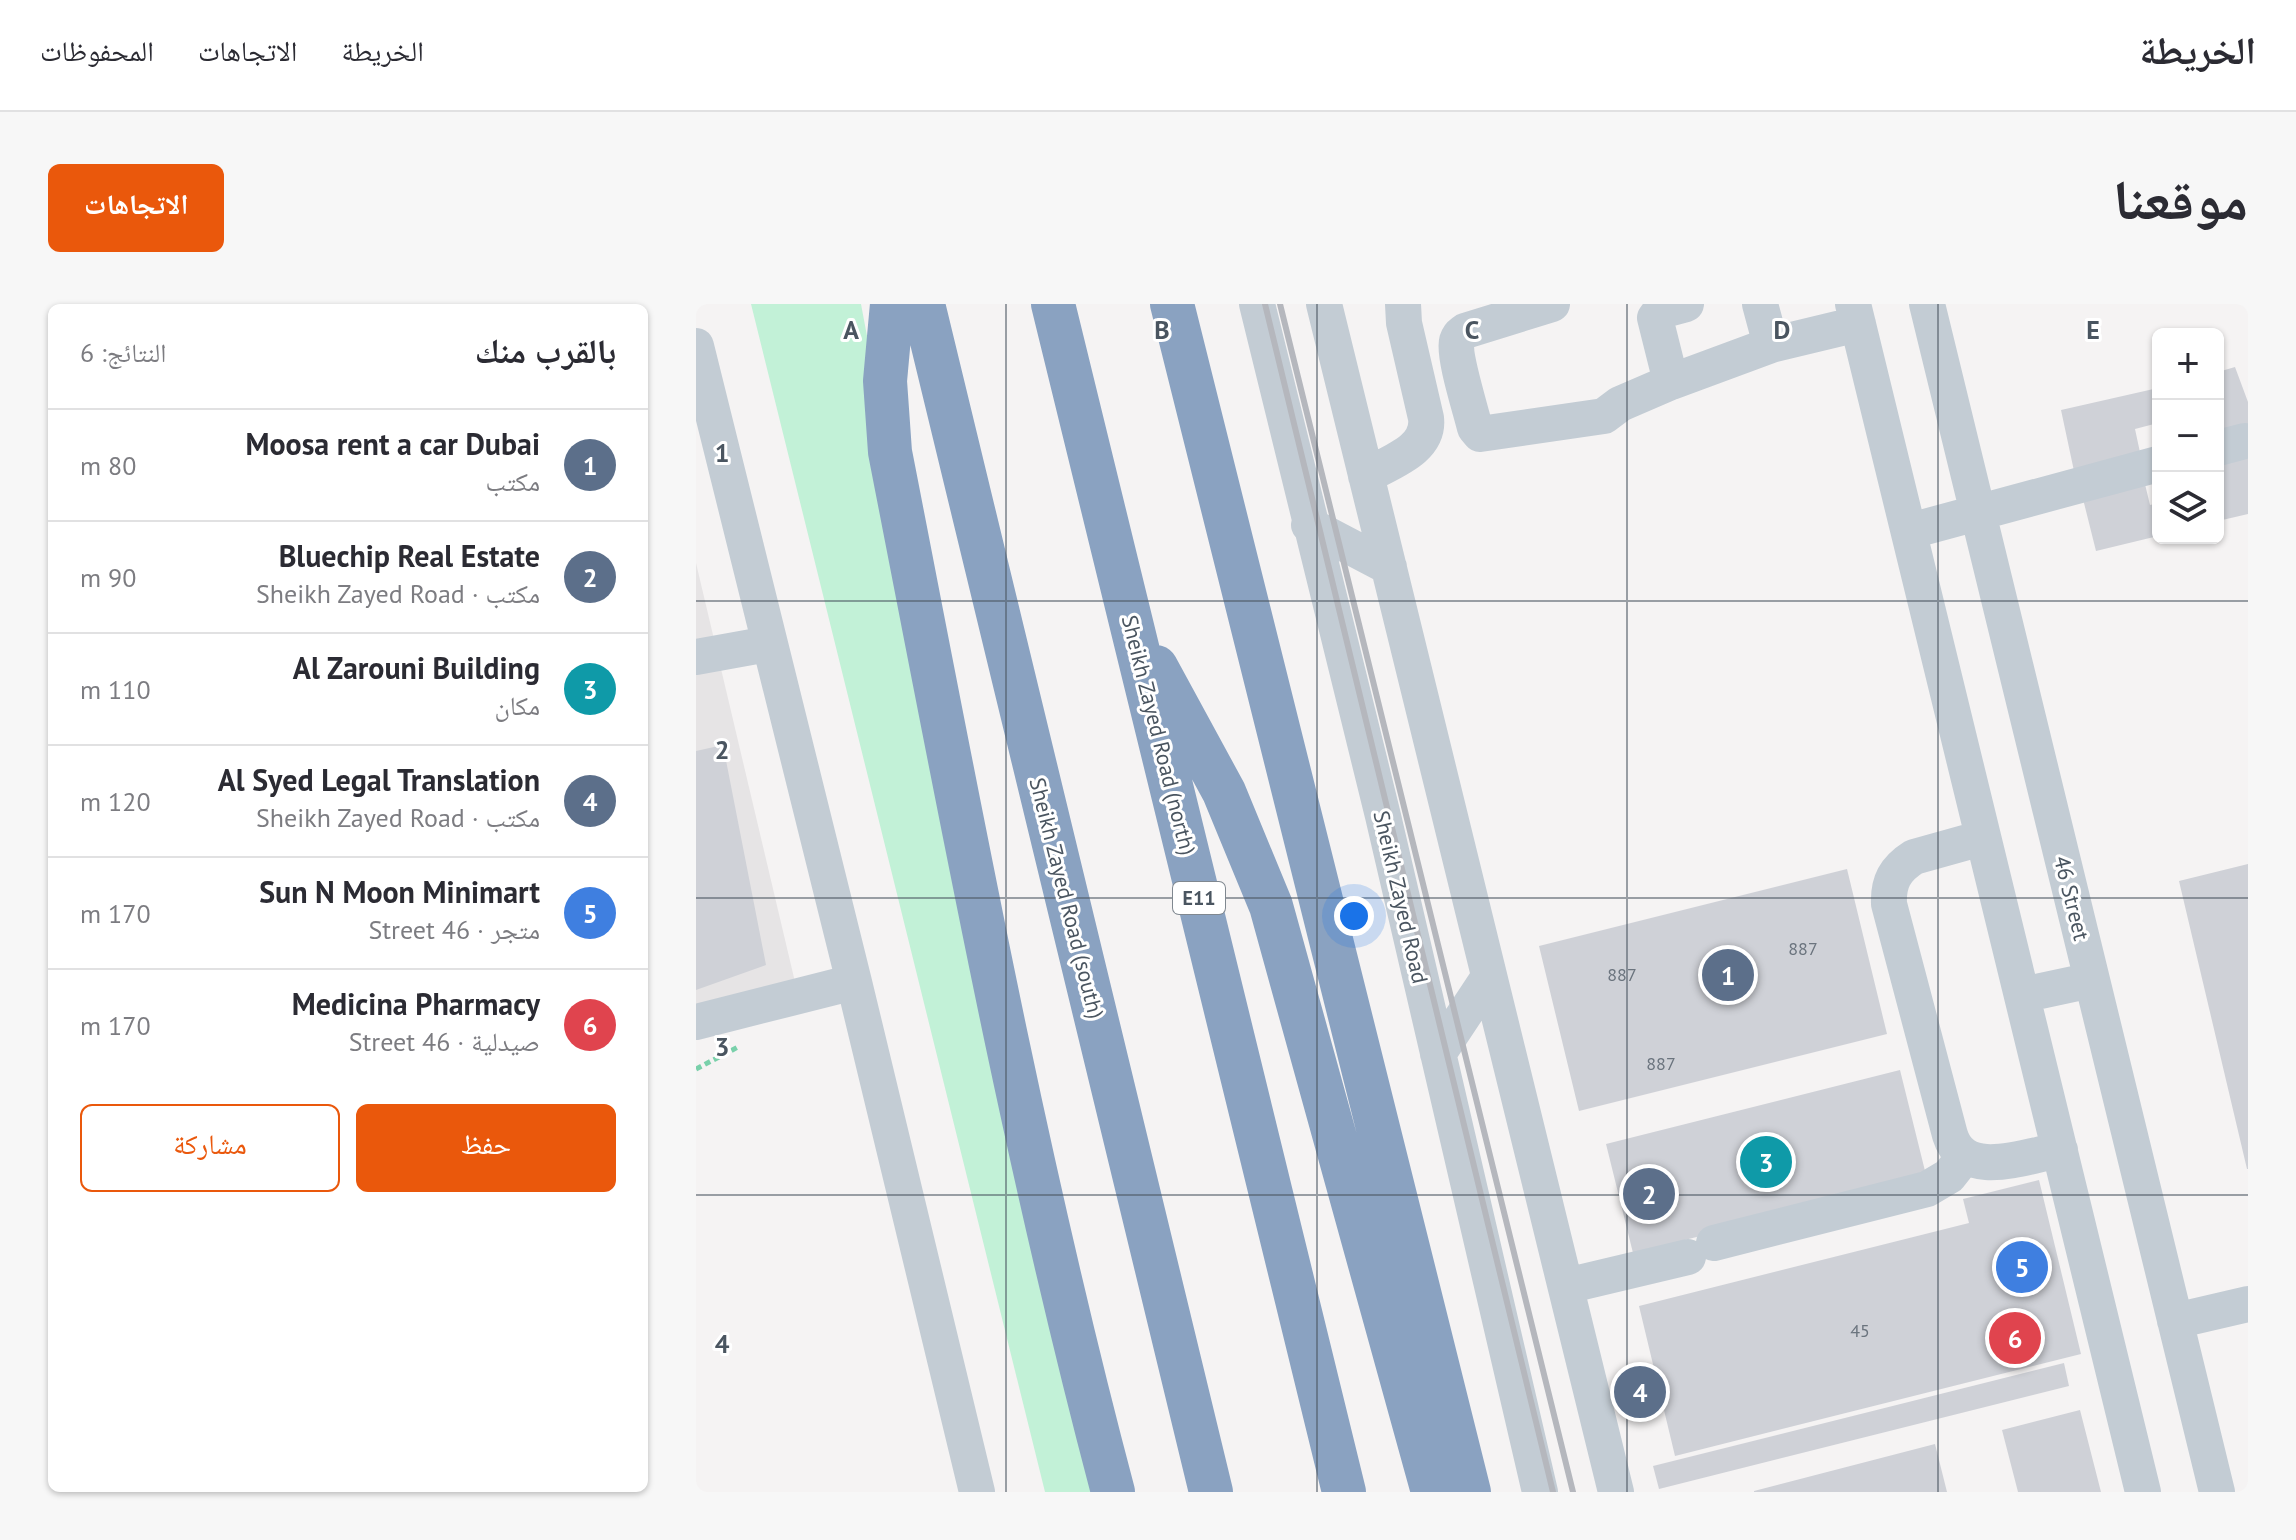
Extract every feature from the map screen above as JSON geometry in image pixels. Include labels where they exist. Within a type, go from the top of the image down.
[{"type":"highway","points":[[892,304],[885,381],[890,452],[991,971],[1072,1338],[1113,1492]]},
{"type":"highway","name":"Sheikh Zayed Road (south)","points":[[923,304],[1211,1492]]},
{"type":"highway","name":"Sheikh Zayed Road (north)","points":[[1053,304],[1344,1492]]},
{"type":"highway","points":[[1172,304],[1469,1492]]},
{"type":"highway","points":[[1134,631],[1189,724],[1224,792],[1271,906],[1433,1492]]},
{"type":"highway","points":[[1072,1338],[1081,1428],[1092,1492]]},
{"type":"street","name":"Sheikh Zayed Road","points":[[1257,304],[1383,816],[1540,1492]]},
{"type":"street","points":[[1324,304],[1616,1492]]},
{"type":"street","points":[[1364,467],[1418,447],[1427,426],[1404,323],[1403,304]]},
{"type":"street","points":[[1552,304],[1465,331],[1458,337],[1456,346],[1462,374],[1475,428],[1480,434],[1604,416],[1620,404],[1671,382],[1856,314],[2143,1492]]},
{"type":"street","points":[[1671,382],[1655,318],[1660,311],[1686,304]]},
{"type":"street","points":[[1760,304],[1771,345]]},
{"type":"street","name":"46 Street","points":[[1927,304],[2217,1492]]},
{"type":"street","points":[[696,346],[977,1492]]},
{"type":"street","points":[[1910,531],[2152,466]]},
{"type":"street","points":[[1309,525],[1389,567]]},
{"type":"street","points":[[696,657],[768,644]]},
{"type":"street","points":[[1982,838],[1914,857],[1896,871],[1889,904],[1950,1135],[1958,1151],[1964,1157],[1981,1163],[2060,1150]]},
{"type":"street","points":[[696,1007],[852,975]]},
{"type":"street","points":[[696,1022],[852,975]]},
{"type":"street","points":[[1438,1054],[1489,977]]},
{"type":"street","points":[[2022,995],[2092,980]]},
{"type":"street","points":[[1566,1286],[1927,1189],[1949,1176],[1964,1157]]},
{"type":"street","points":[[2175,1321],[2248,1304]]},
{"type":"shaded area","points":[[696,563],[795,982],[696,1029]]},
{"type":"green space","points":[[751,304],[861,304],[983,954],[1093,1492],[1045,1492]]},
{"type":"building","points":[[2235,367],[2248,402],[2248,427],[2224,435],[2224,400],[2224,370]]},
{"type":"building","points":[[2152,389],[2152,425],[2135,429],[2141,457],[2074,471],[2061,410]]},
{"type":"building","points":[[2248,452],[2248,514],[2224,520],[2224,472],[2224,458]]},
{"type":"building","points":[[2144,480],[2152,504],[2152,537],[2096,551],[2082,495]]},
{"type":"building","points":[[723,745],[766,965],[696,990],[696,751]]},
{"type":"building","points":[[2248,864],[2248,1169],[2247,1169],[2179,881]]},
{"type":"building","points":[[1847,869],[1887,1034],[1579,1111],[1539,946]]},
{"type":"building","points":[[1900,1070],[1927,1179],[1633,1253],[1606,1144]]},
{"type":"building","points":[[2039,1180],[2081,1354],[1675,1456],[1639,1306],[1969,1223],[1963,1199]]},
{"type":"building","points":[[2064,1363],[2069,1386],[1659,1489],[1653,1466]]},
{"type":"building","points":[[2080,1410],[2101,1492],[2018,1492],[2002,1430]]},
{"type":"building","points":[[1935,1444],[1947,1492],[1754,1492],[1754,1491]]},
{"type":"railway","points":[[1265,304],[1553,1492]]},
{"type":"railway","points":[[1280,304],[1573,1492]]},
{"type":"place","name":"Moosa rent a car Dubai","points":[[1728,975]]},
{"type":"place","name":"Al Zarouni Building","points":[[1766,1162]]},
{"type":"place","name":"Bluechip Real Estate","points":[[1649,1194]]},
{"type":"place","name":"Sun N Moon Minimart","points":[[2022,1267]]},
{"type":"place","name":"Medicina Pharmacy","points":[[2015,1338]]},
{"type":"place","name":"Al Syed Legal Translation","points":[[1640,1392]]}]
